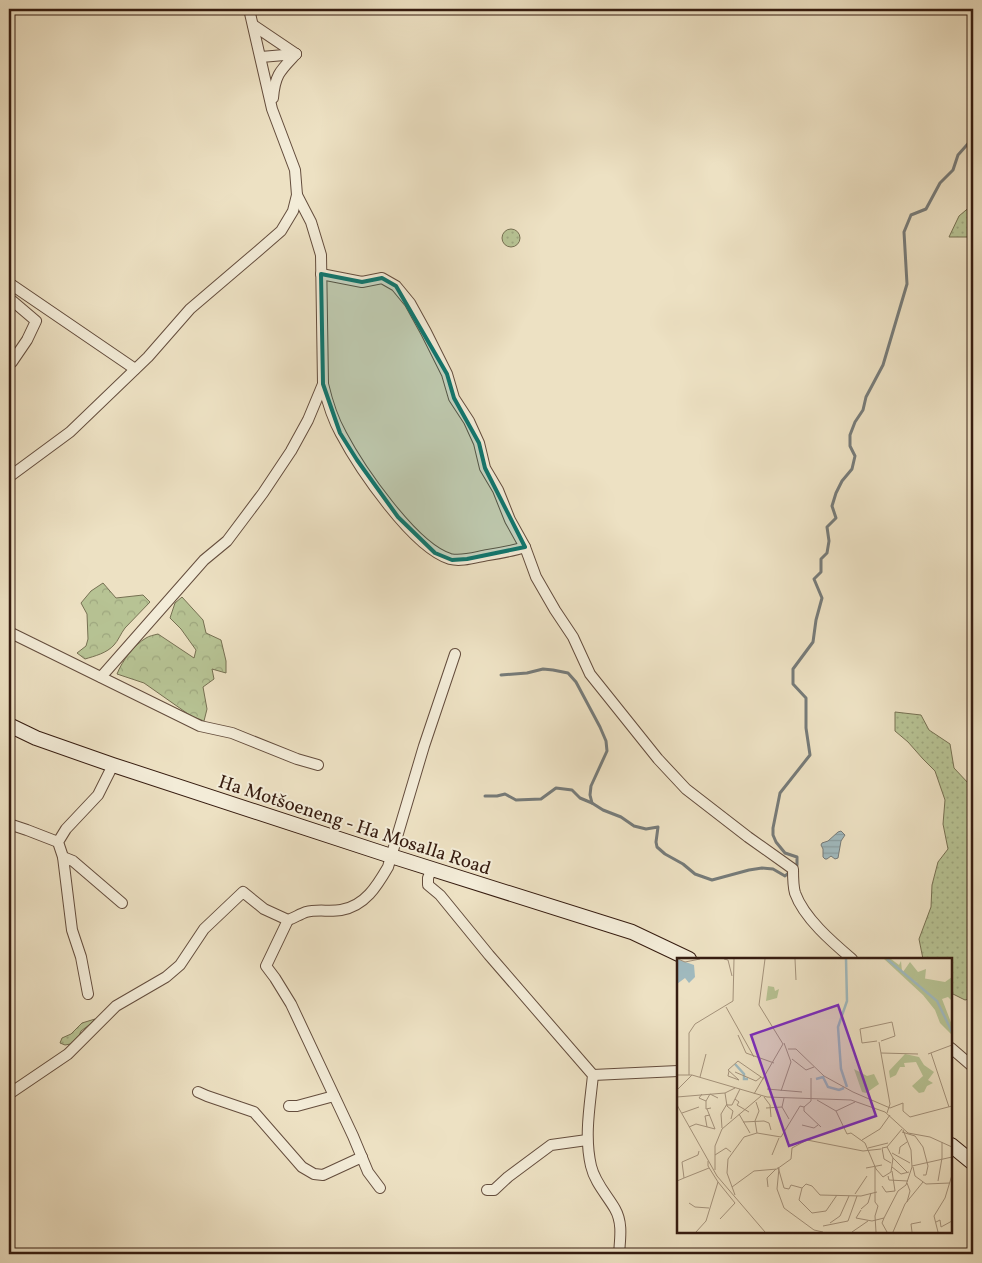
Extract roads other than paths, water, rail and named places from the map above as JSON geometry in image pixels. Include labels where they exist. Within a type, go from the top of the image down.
[{"type":"main road","name":"Ha Motšoeneng - Ha Mosalla Road","points":[[9,725],[36,738],[113,765],[632,932],[687,958]]},
{"type":"main road","points":[[952,1146],[973,1163]]},
{"type":"street","points":[[9,477],[70,432],[148,357],[190,309],[258,252],[280,230],[293,211],[297,195],[295,170],[272,109],[249,9]]},
{"type":"street","points":[[253,25],[296,54]]},
{"type":"street","points":[[261,57],[296,54]]},
{"type":"street","points":[[272,109],[274,83],[280,72],[296,54]]},
{"type":"street","points":[[297,195],[311,222],[321,255],[323,384],[329,406],[340,433],[356,460],[398,517],[435,553],[452,560],[506,553],[525,548]]},
{"type":"street","points":[[321,274],[362,282],[382,278],[396,286],[410,303],[447,374],[454,398],[469,421],[479,443],[485,468],[498,490],[510,520],[525,548],[536,577],[573,637],[590,674],[658,759],[686,789],[793,869],[795,891],[804,910],[832,942],[851,958]]},
{"type":"street","points":[[9,283],[135,369]]},
{"type":"street","points":[[9,298],[36,321],[27,340],[9,365]]},
{"type":"street","points":[[101,677],[204,560],[227,541],[291,452],[308,420],[323,384]]},
{"type":"street","points":[[9,632],[200,726],[232,733],[297,759],[318,765]]},
{"type":"street","points":[[380,1188],[368,1172],[291,1004],[266,966],[288,920],[306,912],[342,910],[357,904],[371,894],[380,882],[388,867],[424,746],[455,654]]},
{"type":"street","points":[[88,994],[81,957],[72,930],[63,857],[58,842],[66,828],[98,795],[113,765]]},
{"type":"street","points":[[9,824],[58,842]]},
{"type":"street","points":[[63,857],[73,861],[122,903]]},
{"type":"street","points":[[432,868],[428,878],[428,885],[440,895],[593,1075],[587,1140],[591,1167],[595,1179],[616,1210],[620,1225],[619,1254]]},
{"type":"street","points":[[9,1094],[68,1054],[116,1006],[166,977],[180,965],[204,929],[243,892],[264,909],[288,920]]},
{"type":"street","points":[[952,1049],[973,1067]]},
{"type":"street","points":[[593,1075],[677,1072]]},
{"type":"street","points":[[198,1092],[254,1112],[302,1167],[314,1174],[324,1175],[362,1157]]},
{"type":"street","points":[[289,1106],[297,1106],[334,1096]]},
{"type":"street","points":[[487,1190],[494,1190],[508,1177],[551,1145],[587,1140]]},
{"type":"water","points":[[841,831],[845,835],[841,841],[838,858],[835,859],[831,856],[825,859],[823,857],[822,843],[828,841]]},
{"type":"waterway","points":[[501,675],[527,673],[543,669],[568,673],[576,682],[606,741],[607,751],[591,786],[590,795],[592,803],[603,810],[621,817],[634,826],[646,829],[658,827],[657,847],[695,874],[712,880],[762,868],[773,869],[785,876],[797,865],[797,857],[785,853],[776,842],[773,828],[780,793],[810,755],[806,728],[806,698],[793,684],[793,669],[813,642],[822,598],[814,579],[821,572],[821,559],[827,553],[829,541],[827,527],[836,518],[832,506],[836,493],[842,481],[852,469],[855,456],[850,446],[850,435],[855,422],[863,410],[866,397],[883,365],[907,284],[904,232],[911,215],[926,209],[940,183],[953,170],[958,155],[973,138]]},
{"type":"waterway","points":[[485,796],[505,794],[516,800],[541,799],[556,788],[572,790],[580,798],[592,803]]}]
